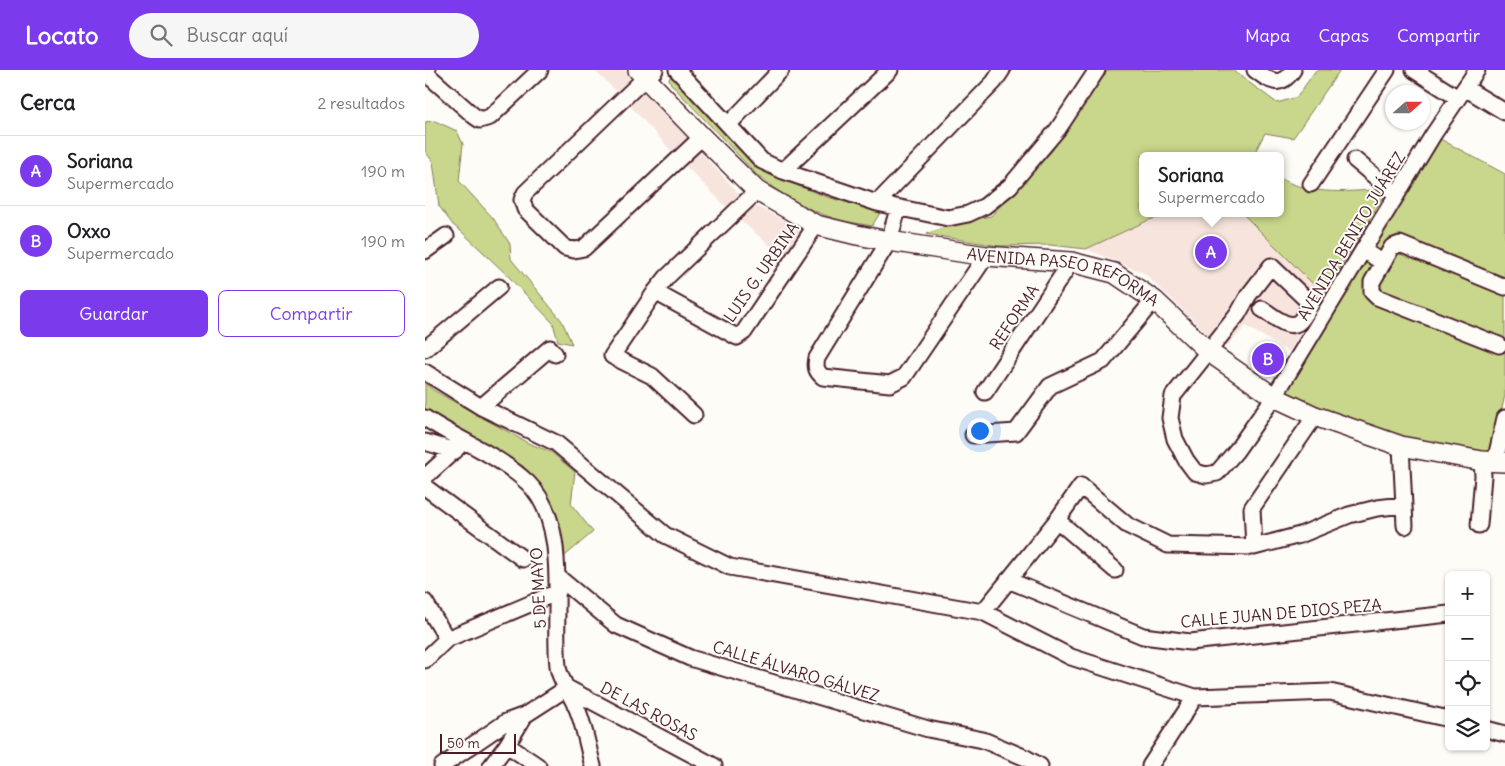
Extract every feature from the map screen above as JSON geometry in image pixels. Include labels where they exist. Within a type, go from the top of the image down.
[{"type":"main road","name":"AVENIDA PASEO REFORMA","points":[[646,73],[702,137],[757,191],[816,224],[889,241],[986,256],[1071,262],[1114,273],[1154,300],[1209,352],[1274,397],[1315,416],[1401,446],[1494,462]]},
{"type":"street","points":[[427,70],[429,76],[481,120],[490,117],[540,70]]},
{"type":"street","points":[[677,70],[762,161],[783,171],[877,203],[948,218],[968,214],[985,206],[1010,186],[1058,129],[1097,70]]},
{"type":"street","points":[[729,124],[781,70]]},
{"type":"street","points":[[783,171],[890,70]]},
{"type":"street","points":[[877,203],[994,82],[1002,70]]},
{"type":"street","points":[[1255,70],[1271,81],[1281,81],[1288,77],[1293,70]]},
{"type":"street","points":[[1311,184],[1387,70]]},
{"type":"street","points":[[1414,70],[1505,112]]},
{"type":"street","name":"AVENIDA BENITO JUÁREZ","points":[[1209,352],[1173,396],[1171,418],[1175,439],[1186,460],[1195,472],[1205,475],[1217,473],[1236,451],[1274,397],[1433,136],[1477,70]]},
{"type":"street","points":[[646,73],[525,193],[522,200],[525,209],[565,248],[574,250],[584,248],[702,137]]},
{"type":"street","points":[[1355,160],[1397,195]]},
{"type":"street","points":[[695,416],[652,376],[613,356],[667,277],[757,191]]},
{"type":"street","points":[[899,209],[889,241],[817,358],[815,365],[823,377],[890,384],[904,377],[986,256]]},
{"type":"street","name":"LUIS G. URBINA","points":[[655,292],[737,337],[744,332],[816,224]]},
{"type":"street","points":[[425,251],[446,236]]},
{"type":"street","points":[[1499,345],[1377,297],[1372,292],[1371,282],[1392,247],[1400,244],[1505,287]]},
{"type":"street","points":[[1363,250],[1383,263]]},
{"type":"street","name":"REFORMA","points":[[985,392],[1071,262]]},
{"type":"street","points":[[1209,352],[1271,266],[1311,304],[1299,322],[1293,324],[1285,323],[1262,309]]},
{"type":"street","points":[[425,349],[499,287]]},
{"type":"street","points":[[973,435],[1016,432],[1050,386],[1103,361],[1154,300]]},
{"type":"street","points":[[481,407],[550,348],[555,354]]},
{"type":"street","points":[[425,372],[481,407],[556,443],[665,535],[730,567],[983,612],[1071,657],[1195,697],[1330,692],[1445,718]]},
{"type":"street","points":[[1254,547],[1252,508],[1315,416]]},
{"type":"street","points":[[425,418],[444,430],[460,446]]},
{"type":"street","points":[[1479,525],[1483,476],[1494,462],[1505,418]]},
{"type":"street","points":[[425,442],[460,446]]},
{"type":"street","points":[[425,477],[460,446]]},
{"type":"street","name":"5 DE MAYO","points":[[460,446],[516,473],[529,484],[541,501],[548,516],[553,538],[558,584],[558,668],[579,714],[593,766]]},
{"type":"street","points":[[1401,446],[1405,526]]},
{"type":"street","points":[[425,486],[523,558]]},
{"type":"street","points":[[983,612],[1057,520],[1081,486],[1127,525],[1168,546],[1254,547],[1300,535],[1349,515],[1377,508],[1403,505]]},
{"type":"street","points":[[1057,520],[1115,570]]},
{"type":"street","name":"CALLE JUAN DE DIOS PEZA","points":[[1008,580],[1143,636],[1190,642],[1445,614]]},
{"type":"street","points":[[425,660],[447,639],[558,584]]},
{"type":"street","name":"CALLE ÁLVARO GÁLVEZ","points":[[558,584],[616,625],[690,658],[927,729],[983,740],[1040,766]]},
{"type":"street","points":[[425,602],[447,639]]},
{"type":"street","points":[[442,766],[507,722],[525,715],[567,688]]},
{"type":"street","name":"DE LAS ROSAS","points":[[567,688],[714,766]]},
{"type":"street","points":[[1150,766],[1195,697]]},
{"type":"street","points":[[491,766],[507,746],[525,715]]},
{"type":"street","points":[[1490,730],[1505,734]]},
{"type":"street","points":[[507,746],[538,766]]},
{"type":"shaded area","points":[[594,70],[625,70],[745,200],[809,233],[789,262],[732,213]]},
{"type":"shaded area","points":[[1160,217],[1246,217],[1324,295],[1289,352],[1246,326],[1227,346],[1210,336],[1144,273],[1086,249],[1149,220]]},
{"type":"green space","points":[[1108,70],[1232,70],[1277,103],[1297,97],[1316,70],[1340,70],[1293,138],[1265,133],[1255,152],[1139,152],[1139,217],[1160,217],[1149,220],[1086,249],[1050,245],[999,246],[926,234],[959,222],[991,216],[1052,151]]},
{"type":"green space","points":[[671,76],[675,77],[773,176],[827,197],[880,213],[872,226],[840,220],[820,213],[792,199],[765,182],[671,84],[669,79]]},
{"type":"green space","points":[[435,121],[457,131],[463,144],[459,181],[493,218],[510,244],[511,259],[562,321],[572,344],[558,341],[553,323],[507,275],[453,225],[439,206],[433,162],[425,151],[425,122]]},
{"type":"green space","points":[[1433,135],[1505,174],[1505,395],[1490,461],[1401,446],[1274,397]]},
{"type":"green space","points":[[1284,180],[1305,188],[1319,190],[1388,189],[1324,295],[1246,217],[1284,217]]},
{"type":"green space","points":[[425,383],[433,390],[528,443],[551,452],[575,472],[571,504],[593,532],[559,561],[555,515],[544,488],[523,466],[425,417]]},
{"type":"place","name":"Soriana","points":[[1211,252]]},
{"type":"place","name":"Oxxo","points":[[1268,359]]}]
